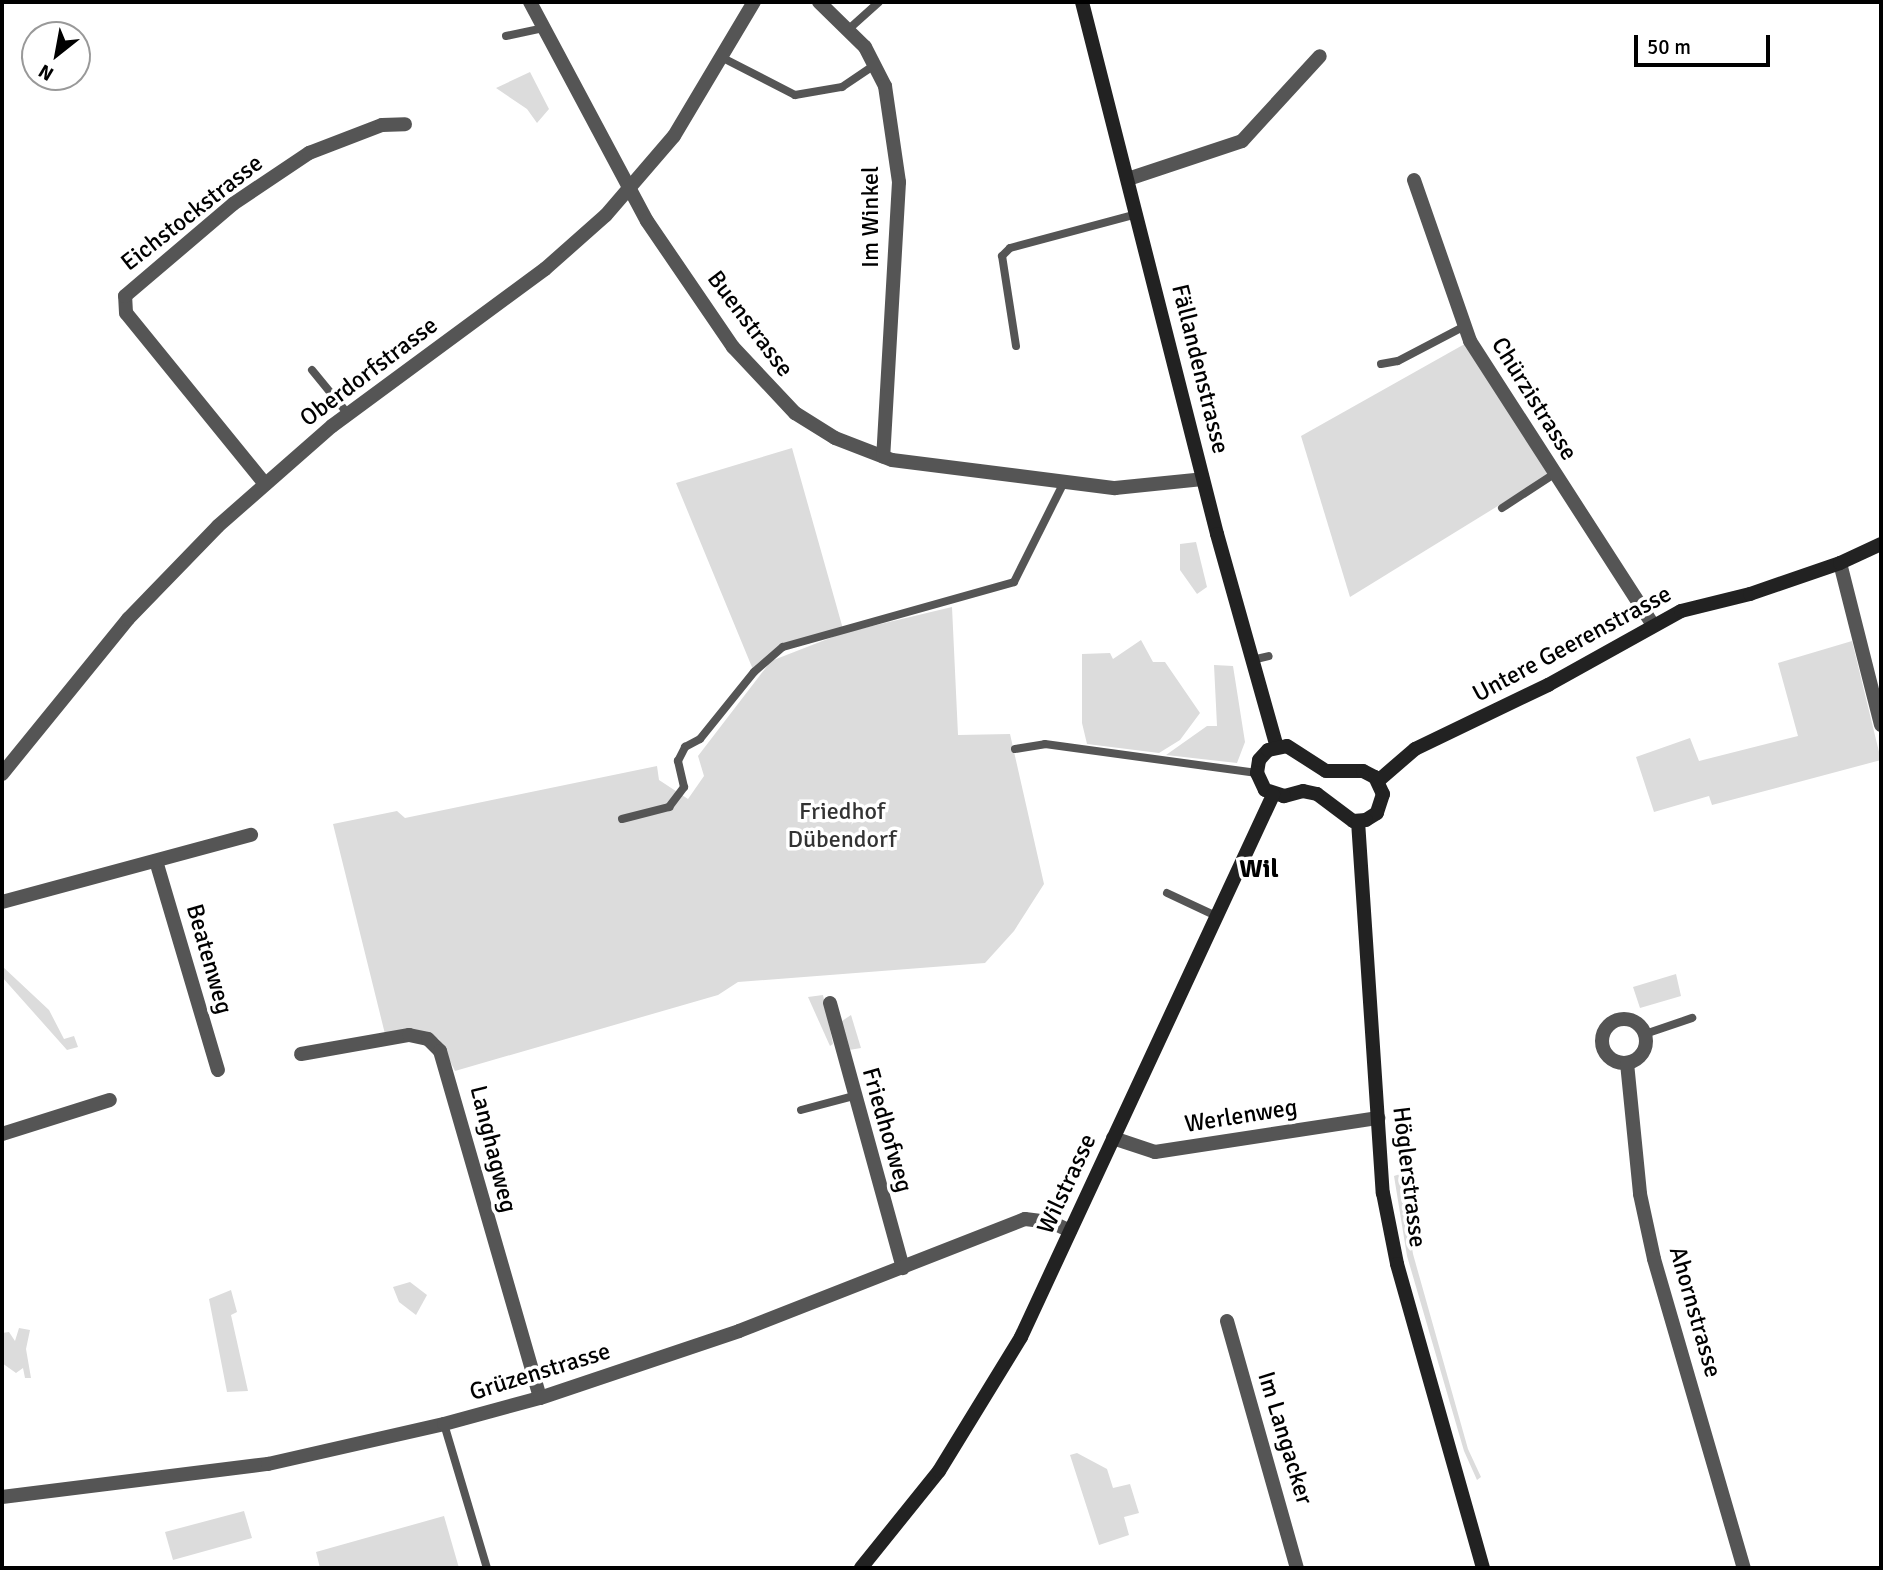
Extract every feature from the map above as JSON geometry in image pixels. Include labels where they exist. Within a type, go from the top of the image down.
[{"type":"main road","name":"Fällandenstrasse","points":[[1082,2],[1203,479],[1277,747]]},
{"type":"main road","name":"Untere Geerenstrasse","points":[[1378,780],[1415,749],[1548,685],[1653,625],[1696,606],[1750,594],[1840,563],[1881,544]]},
{"type":"main road","points":[[1277,747],[1293,748],[1326,771],[1363,771],[1378,780],[1383,794],[1381,807],[1372,817],[1358,821],[1342,815],[1317,794],[1273,794],[1261,785],[1257,773],[1263,754],[1277,747]]},
{"type":"main road","name":"Wilstrasse","points":[[861,1568],[966,1430],[1021,1337],[1273,794]]},
{"type":"main road","name":"Höglerstrasse","points":[[1358,821],[1383,1193],[1397,1264],[1483,1568]]},
{"type":"street","name":"Buenstrasse","points":[[530,2],[655,233],[765,385],[812,426],[883,457],[1063,484],[1115,488],[1203,479]]},
{"type":"street","name":"Oberdorfstrasse","points":[[2,774],[128,619],[265,484],[348,414],[545,269],[631,187],[674,136],[754,2]]},
{"type":"street","name":"Im Winkel","points":[[820,2],[850,28],[875,65],[885,86],[899,182],[883,457]]},
{"type":"street","points":[[1128,179],[1242,141],[1320,57]]},
{"type":"street","name":"Eichstockstrasse","points":[[265,484],[126,313],[125,296],[233,204],[309,153],[382,125],[405,124]]},
{"type":"street","name":"Chürzistrasse","points":[[1413,180],[1470,341],[1653,625]]},
{"type":"street","points":[[1840,563],[1881,725]]},
{"type":"street","points":[[2,902],[251,835]]},
{"type":"street","name":"Beatenweg","points":[[156,861],[218,1070]]},
{"type":"street","name":"Friedhofweg","points":[[830,1003],[903,1268]]},
{"type":"street","points":[[1626,1018],[1638,1023],[1646,1034],[1643,1053],[1627,1063],[1612,1060],[1602,1048],[1607,1026],[1626,1018]]},
{"type":"street","name":"Langhagweg","points":[[301,1054],[409,1035],[428,1040],[440,1051],[540,1398]]},
{"type":"street","name":"Ahornstrasse","points":[[1627,1063],[1640,1194],[1654,1259],[1744,1568]]},
{"type":"street","points":[[2,1134],[110,1100]]},
{"type":"street","name":"Werlenweg","points":[[1113,1138],[1155,1152],[1378,1118]]},
{"type":"street","name":"Grüzenstrasse","points":[[2,1497],[268,1464],[444,1424],[540,1398],[739,1331],[1025,1219],[1051,1222],[1070,1231]]},
{"type":"street","name":"Im Langacker","points":[[1227,1321],[1297,1568]]},
{"type":"lane","points":[[850,28],[879,2]]},
{"type":"lane","points":[[506,36],[543,28]]},
{"type":"lane","points":[[723,58],[795,95],[842,87],[875,65]]},
{"type":"lane","points":[[1016,346],[1002,256],[1010,248],[1137,214]]},
{"type":"lane","points":[[1381,364],[1398,361],[1465,326]]},
{"type":"lane","points":[[312,370],[348,414]]},
{"type":"lane","points":[[1502,508],[1555,474]]},
{"type":"lane","points":[[622,819],[669,807],[684,786],[678,761],[685,747],[701,739],[754,671],[783,647],[1014,582],[1063,484]]},
{"type":"lane","points":[[1252,660],[1269,656]]},
{"type":"lane","points":[[1015,749],[1045,744],[1257,773]]},
{"type":"lane","points":[[1167,893],[1216,916]]},
{"type":"lane","points":[[1646,1034],[1692,1018]]},
{"type":"lane","points":[[801,1110],[854,1096]]},
{"type":"lane","points":[[444,1424],[487,1568]]},
{"type":"green space","points":[[530,72],[549,109],[537,123],[527,109],[496,88]]},
{"type":"green space","points":[[1470,341],[1553,472],[1350,597],[1301,436]]},
{"type":"green space","points":[[792,448],[843,629],[783,647],[754,672],[676,483]]},
{"type":"green space","points":[[1196,542],[1207,587],[1197,594],[1180,570],[1180,544]]},
{"type":"green space","name":"Friedhof Dübendorf","points":[[952,607],[958,735],[1010,734],[1044,884],[1014,931],[985,963],[738,982],[718,995],[455,1071],[439,1039],[418,1030],[385,1034],[333,824],[397,811],[405,818],[657,766],[659,780],[688,799],[704,776],[698,756],[771,661],[843,633]]},
{"type":"green space","points":[[1141,640],[1153,662],[1165,662],[1200,713],[1180,740],[1159,753],[1087,744],[1082,723],[1082,654],[1110,653],[1113,659]]},
{"type":"green space","points":[[1852,641],[1881,760],[1712,805],[1709,796],[1654,812],[1636,757],[1690,738],[1699,761],[1798,736],[1778,663]]},
{"type":"green space","points":[[1214,665],[1233,666],[1245,742],[1237,763],[1166,755],[1207,726],[1217,726]]},
{"type":"green space","points":[[2,966],[49,1010],[64,1039],[74,1036],[78,1047],[67,1050],[2,977]]},
{"type":"green space","points":[[1676,974],[1681,996],[1640,1008],[1633,987]]},
{"type":"green space","points":[[823,995],[833,1044],[830,1046],[808,997]]},
{"type":"green space","points":[[851,1015],[861,1048],[843,1051],[842,1021]]},
{"type":"green space","points":[[1400,1174],[1413,1254],[1468,1449],[1481,1477],[1477,1480],[1464,1451],[1407,1256],[1394,1176]]},
{"type":"green space","points":[[410,1282],[427,1295],[416,1315],[399,1302],[393,1287]]},
{"type":"green space","points":[[231,1290],[237,1312],[231,1315],[248,1391],[227,1392],[209,1299]]},
{"type":"green space","points":[[19,1328],[30,1330],[26,1349],[31,1378],[25,1378],[23,1368],[16,1373],[2,1363],[2,1333],[9,1332],[15,1341]]},
{"type":"green space","points":[[1077,1453],[1107,1469],[1113,1488],[1130,1484],[1139,1513],[1124,1517],[1129,1535],[1099,1545],[1070,1455]]},
{"type":"green space","points":[[244,1511],[252,1538],[173,1560],[165,1532]]},
{"type":"green space","points":[[444,1516],[459,1568],[320,1568],[316,1552]]},
{"type":"district","name":"Wil","points":[[1259,870]]}]
